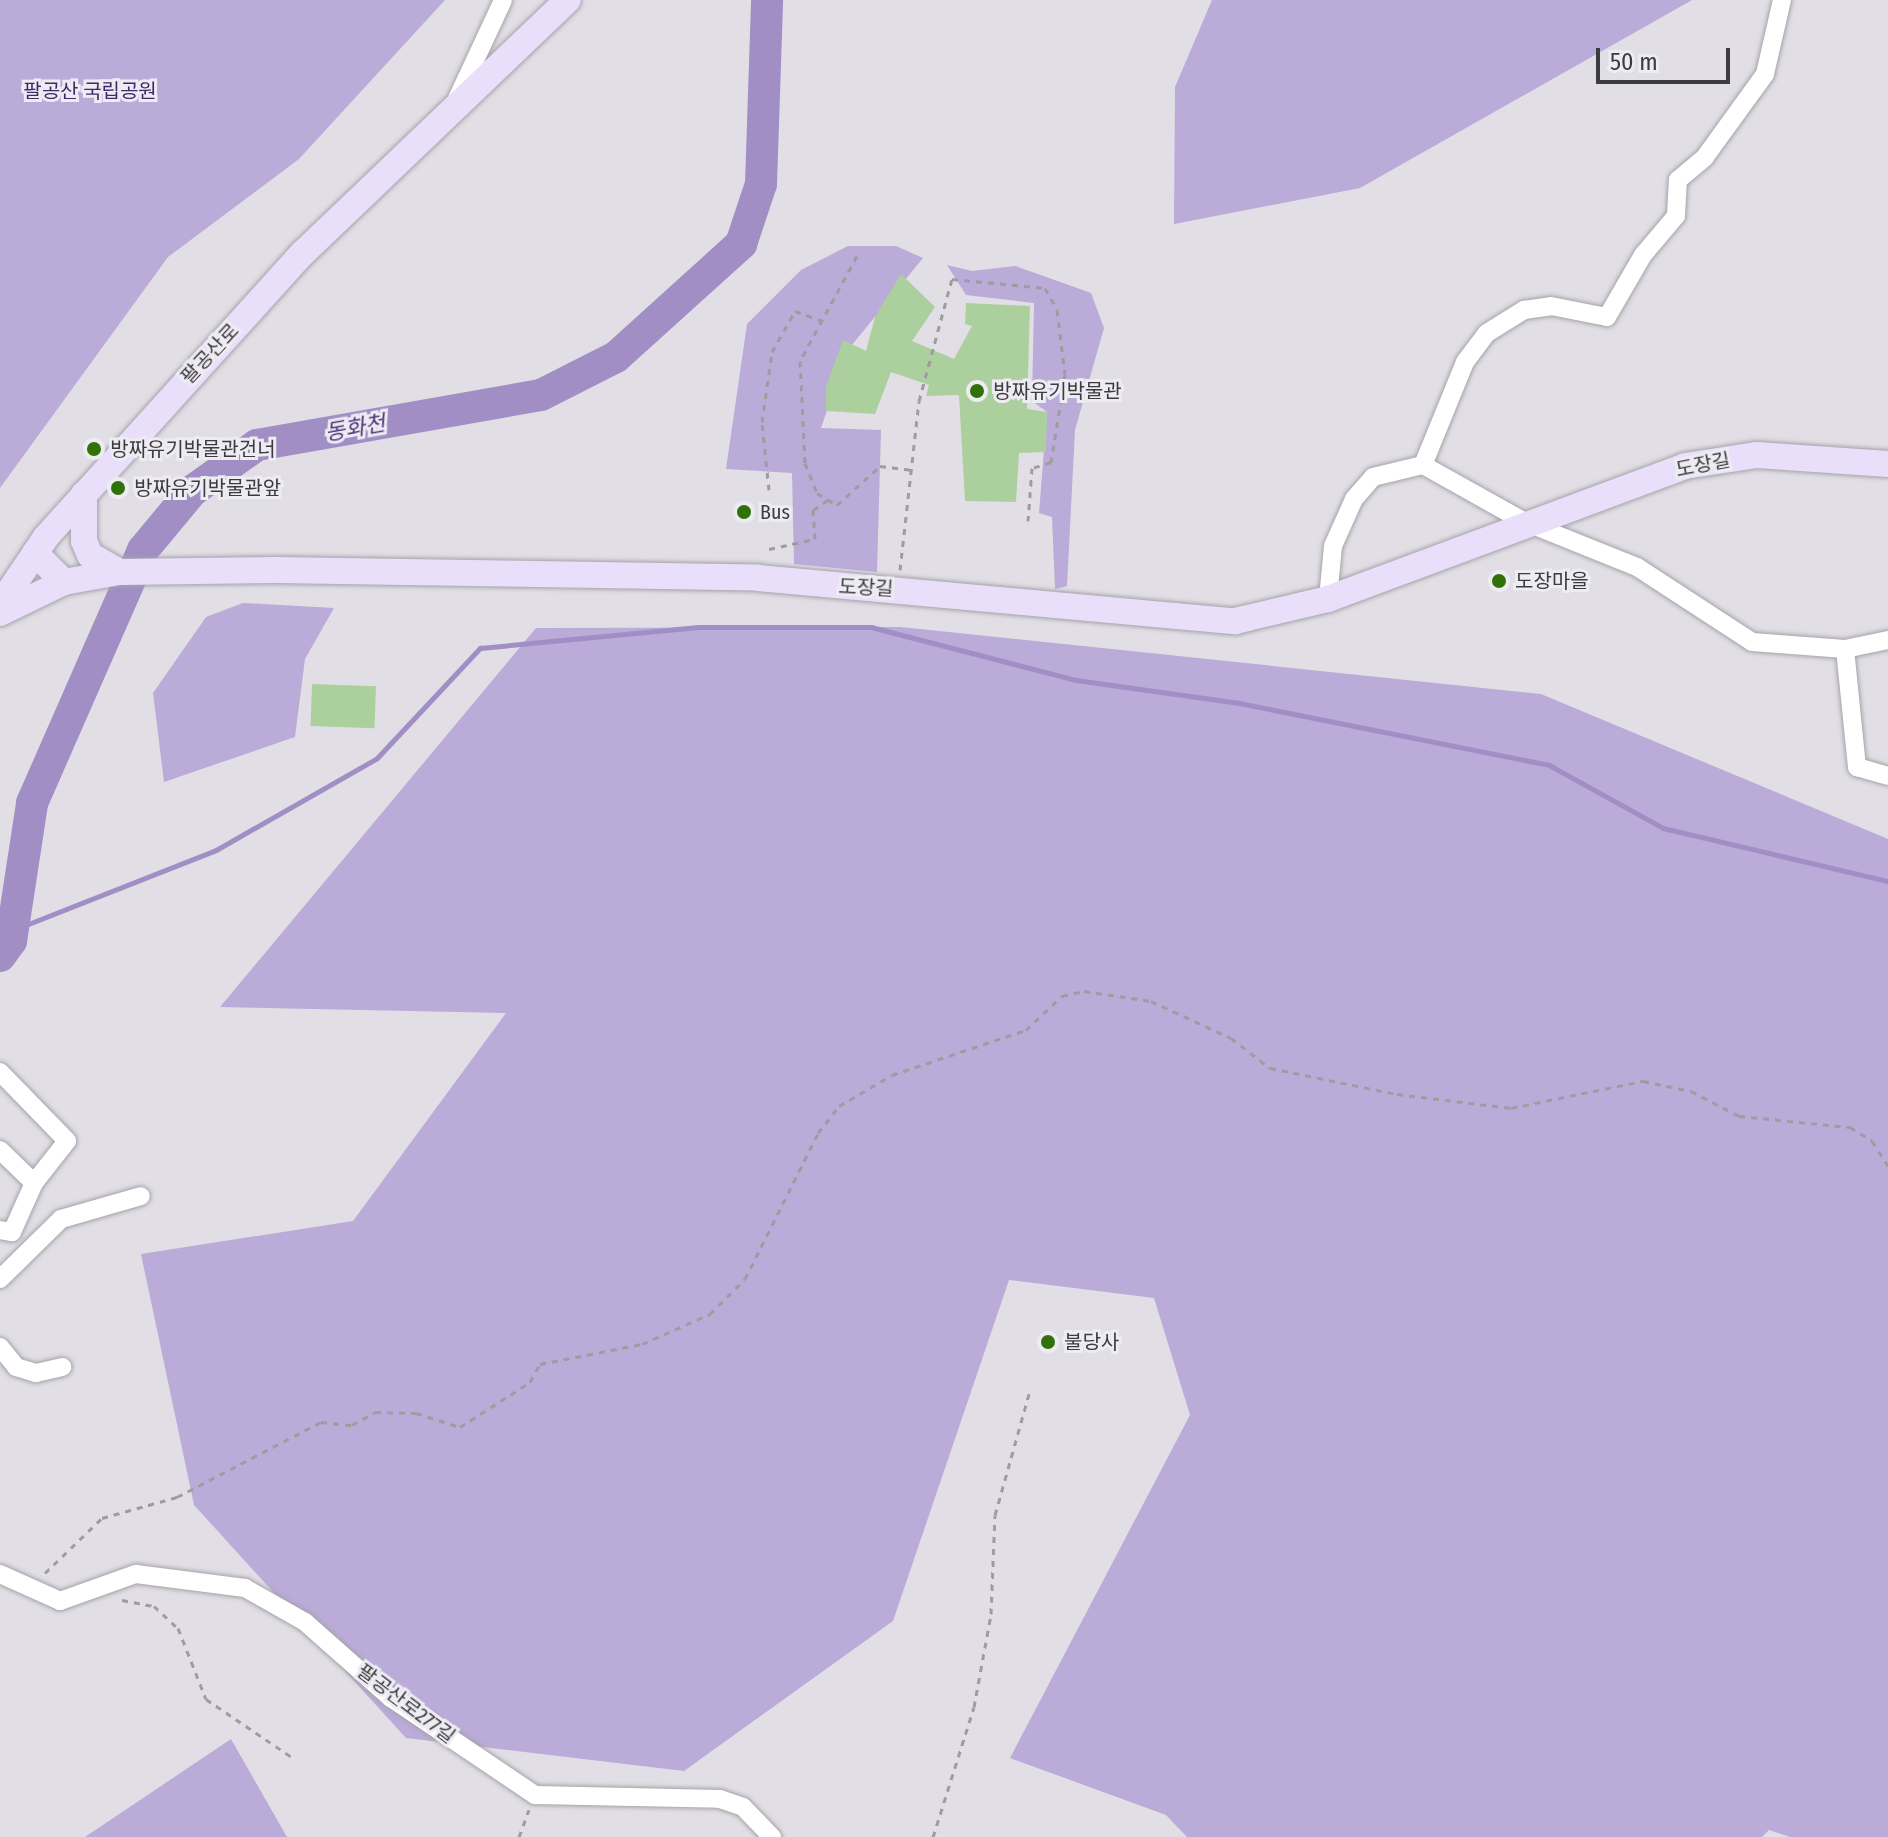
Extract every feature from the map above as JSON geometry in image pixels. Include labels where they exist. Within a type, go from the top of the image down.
[{"type":"street","name":"팔공산로","points":[[444,125],[503,0]]},
{"type":"street","name":"팔공산로","points":[[0,605],[35,553],[84,494],[303,253],[444,125],[568,0]]},
{"type":"street","points":[[1423,465],[1465,362],[1487,333],[1524,310],[1551,306],[1607,317],[1643,255],[1676,216],[1678,180],[1705,157],[1765,74],[1782,0]]},
{"type":"street","name":"도장길","points":[[0,613],[78,571],[758,578],[1235,621],[1328,599],[1525,522],[1685,466],[1757,455],[1888,464]]},
{"type":"street","points":[[1328,599],[1333,546],[1354,499],[1373,477],[1423,465],[1525,522],[1637,567],[1752,642],[1845,649],[1888,640]]},
{"type":"street","points":[[35,553],[78,571],[84,494]]},
{"type":"street","points":[[1845,649],[1857,767],[1888,776]]},
{"type":"street","points":[[0,1230],[12,1232],[34,1183],[67,1141],[2,1071]]},
{"type":"street","points":[[0,1150],[34,1183]]},
{"type":"street","points":[[0,1279],[61,1219],[141,1196]]},
{"type":"street","points":[[0,1347],[16,1367],[62,1367]]},
{"type":"street","name":"팔공산로277길","points":[[0,1574],[27,1591],[60,1601],[136,1574],[245,1588],[305,1622],[391,1698],[535,1795]]},
{"type":"street","points":[[535,1795],[720,1799],[743,1807],[772,1837]]},
{"type":"path","points":[[857,256],[800,361],[805,463],[817,493],[837,505],[880,466],[913,470]]},
{"type":"path","points":[[897,589],[919,401],[952,279],[1045,288],[1057,310],[1065,374],[1051,462],[1032,468],[1028,521]]},
{"type":"path","points":[[769,490],[762,422],[772,352],[795,311],[822,321]]},
{"type":"path","points":[[769,549],[815,539],[813,510],[828,500]]},
{"type":"path","points":[[27,1591],[102,1518],[177,1497],[321,1422],[352,1425],[375,1412],[416,1413],[460,1427],[530,1382],[540,1364],[642,1344],[710,1314],[745,1279],[818,1133],[839,1106],[892,1075],[1026,1030],[1062,996],[1084,991],[1151,1001],[1231,1038],[1270,1068],[1397,1094],[1511,1108],[1643,1081],[1679,1089],[1739,1116],[1850,1127],[1872,1141],[1888,1166]]},
{"type":"path","points":[[933,1837],[974,1707],[991,1614],[995,1515],[1029,1394]]},
{"type":"path","points":[[115,1598],[154,1606],[178,1628],[206,1699],[293,1758]]},
{"type":"path","points":[[519,1837],[535,1795]]},
{"type":"green space","name":"팔공산 국립공원","points":[[0,0],[445,0],[299,159],[168,257],[0,488]]},
{"type":"green space","points":[[1212,0],[1692,0],[1360,188],[1174,224],[1175,87]]},
{"type":"green space","points":[[848,246],[896,246],[923,258],[847,351],[821,428],[881,430],[877,572],[794,564],[792,473],[726,469],[747,324],[801,270]]},
{"type":"green space","points":[[947,265],[972,271],[1015,266],[1091,293],[1104,328],[1075,430],[1067,586],[1055,589],[1052,517],[1039,513],[1047,412],[1032,401],[1034,303],[966,295]]},
{"type":"green space","points":[[243,603],[334,608],[305,659],[295,737],[164,782],[153,693],[206,617]]},
{"type":"green space","points":[[901,627],[1541,694],[1888,839],[1888,1837],[1790,1837],[1769,1830],[1762,1837],[1187,1837],[1166,1815],[1010,1758],[1190,1415],[1154,1298],[1009,1280],[893,1621],[684,1771],[406,1738],[194,1505],[141,1254],[353,1221],[506,1013],[220,1007],[536,628]]},
{"type":"green space","points":[[231,1739],[287,1837],[85,1837]]},
{"type":"building","name":"방짜유기박물관","points":[[901,274],[935,307],[912,341],[954,359],[972,326],[965,324],[966,303],[1030,306],[1027,409],[1047,412],[1046,452],[1019,453],[1016,502],[965,501],[959,395],[926,396],[929,385],[891,372],[875,414],[826,411],[826,387],[843,340],[866,351],[875,317]]},
{"type":"building","points":[[312,684],[376,686],[374,728],[311,726]]},
{"type":"waterway","name":"동화천","points":[[0,956],[11,941],[32,803],[143,550],[192,491],[257,445],[541,395],[616,357],[741,244],[761,184],[767,0]]},
{"type":"waterway","points":[[13,930],[216,850],[377,758],[480,648],[698,627],[871,627],[1076,680],[1239,703],[1549,765],[1663,828],[1888,881]]},
{"type":"place","name":"방짜유기박물관","points":[[977,391]]},
{"type":"place","name":"방짜유기박물관건너","points":[[94,449]]},
{"type":"place","name":"방짜유기박물관앞","points":[[118,488]]},
{"type":"place","name":"Bus","points":[[744,512]]},
{"type":"place","name":"도장마을","points":[[1499,581]]},
{"type":"place","name":"불당사","points":[[1048,1342]]}]
